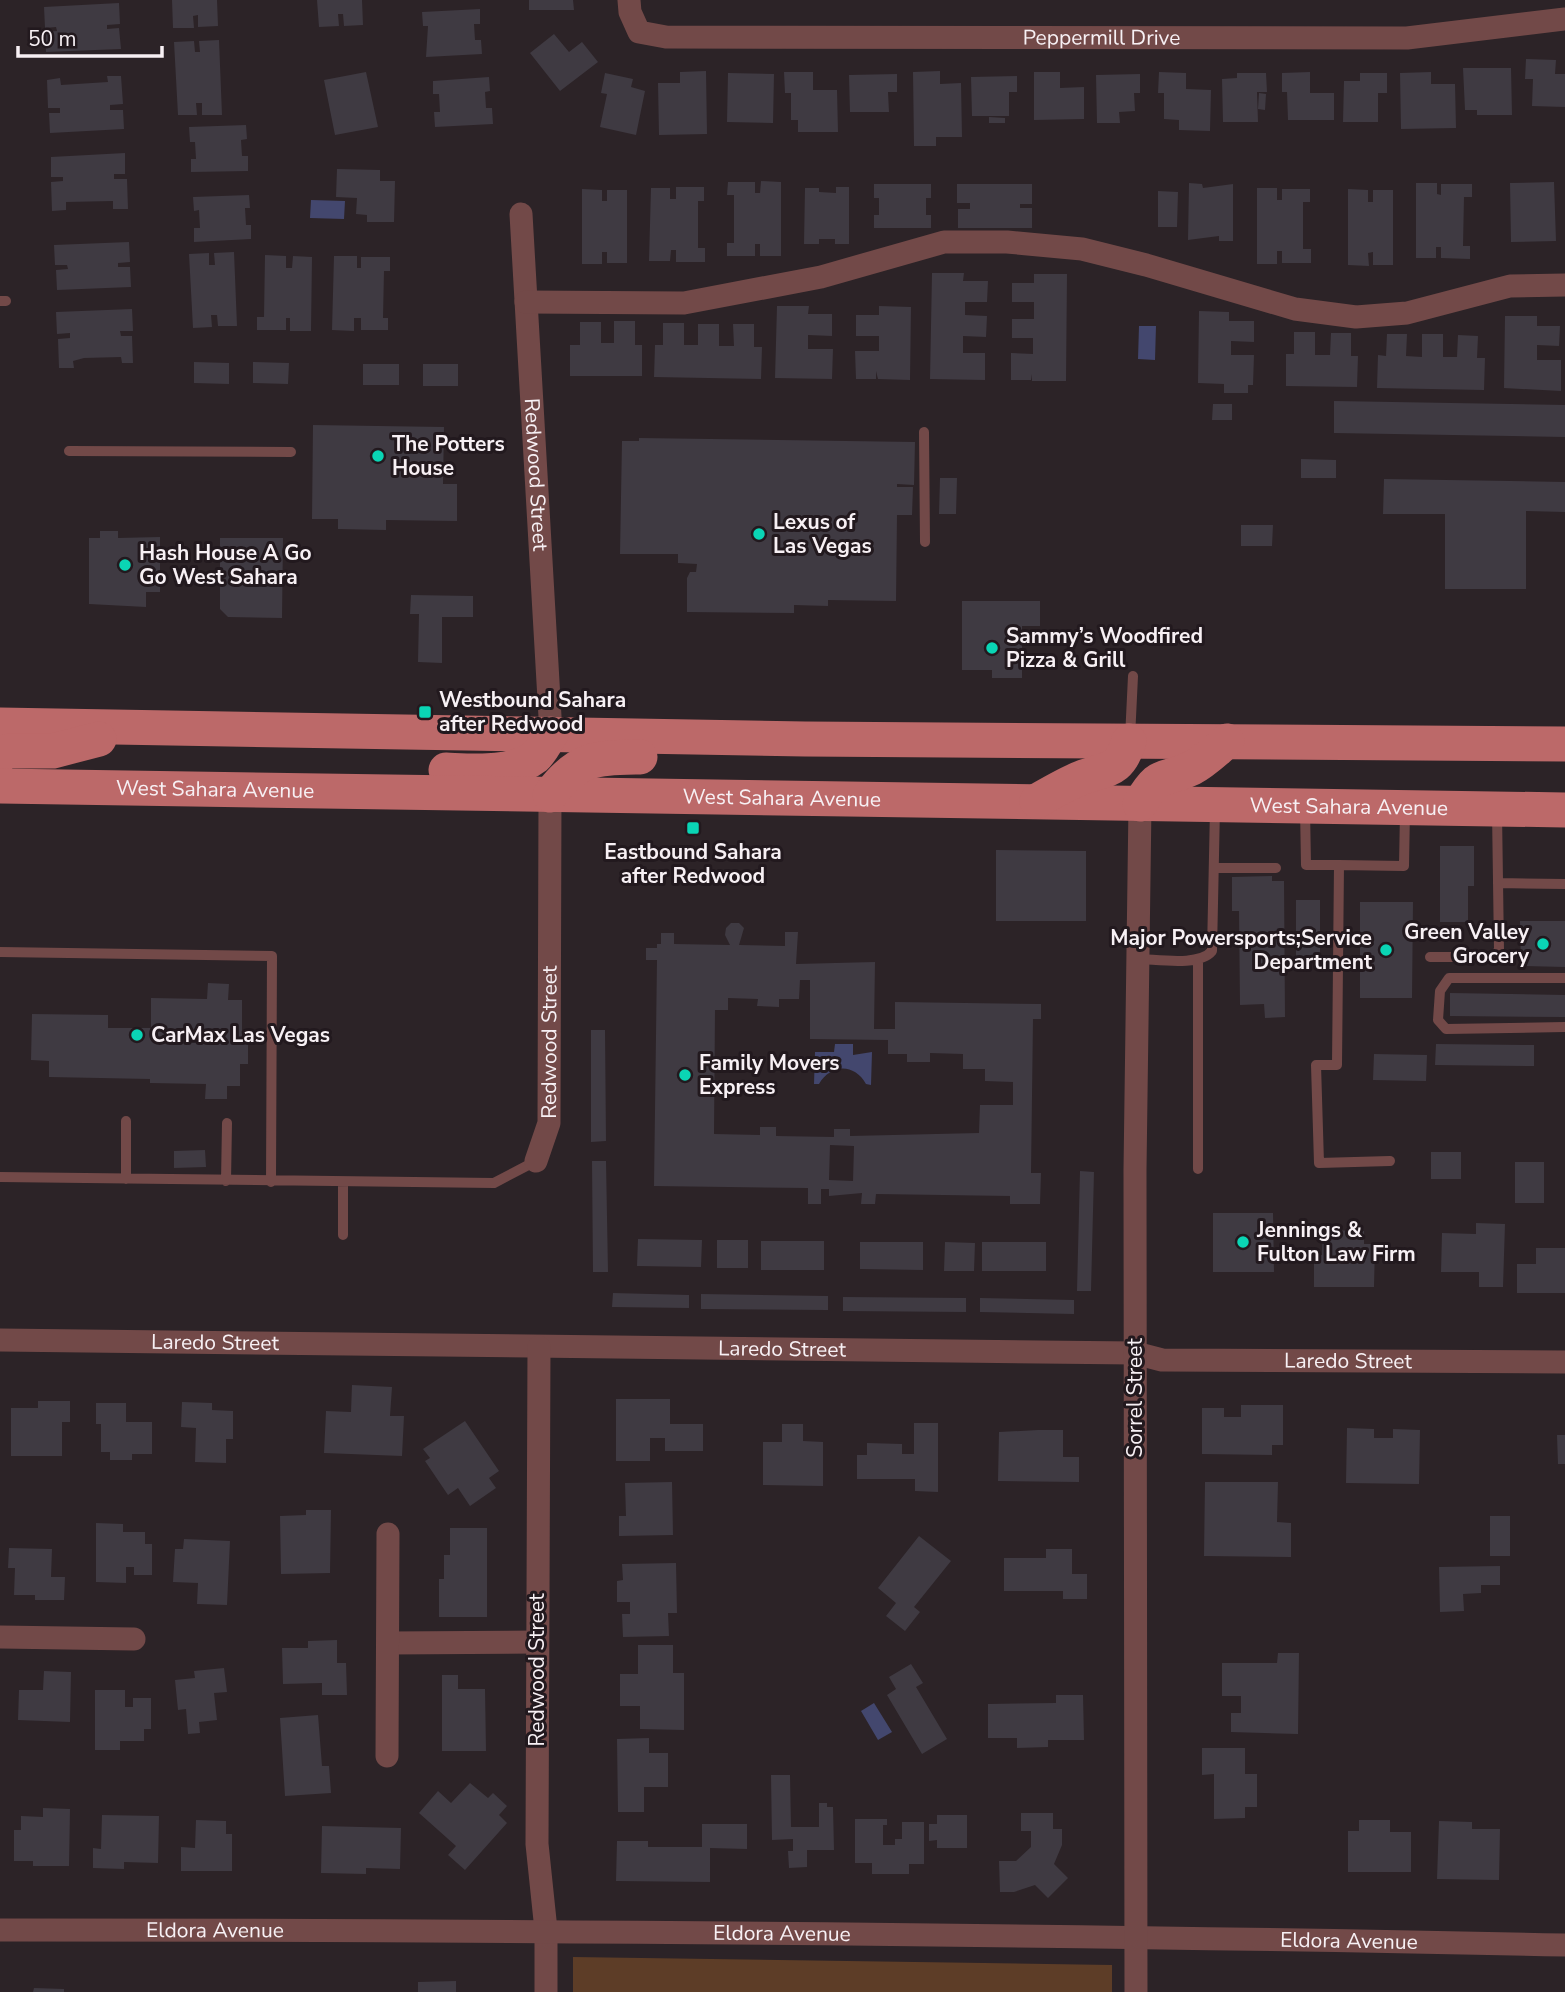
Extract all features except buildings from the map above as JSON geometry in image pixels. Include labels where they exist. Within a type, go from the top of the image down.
[{"type":"main road","points":[[0,725],[753,738],[1565,744]]},
{"type":"main road","points":[[0,755],[9,751],[54,751],[139,728]]},
{"type":"main road","points":[[267,791],[415,770],[489,771],[535,757],[551,734]]},
{"type":"main road","points":[[550,795],[566,774],[599,757],[720,752],[753,738]]},
{"type":"main road","points":[[1033,803],[1083,777],[1097,775],[1116,766],[1129,741]]},
{"type":"main road","points":[[1140,804],[1152,783],[1168,774],[1192,769],[1227,741]]},
{"type":"main road","name":"West Sahara Avenue","points":[[0,786],[1565,810]]},
{"type":"street","name":"Peppermill Drive","points":[[629,0],[630,12],[639,32],[666,37],[1407,38],[1565,19]]},
{"type":"street","name":"Redwood Street","points":[[521,214],[551,734]]},
{"type":"street","points":[[526,302],[684,303],[821,277],[944,242],[1007,242],[1082,249],[1294,309],[1356,317],[1407,313],[1510,286],[1565,285]]},
{"type":"street","name":"Redwood Street","points":[[536,1161],[549,1123],[550,795]]},
{"type":"street","name":"Sorrel Street","points":[[1136,1992],[1135,1353],[1140,804]]},
{"type":"street","name":"Laredo Street","points":[[0,1340],[1135,1353],[1162,1360],[1565,1362]]},
{"type":"street","name":"Redwood Street","points":[[539,1347],[537,1844],[546,1930],[546,1992]]},
{"type":"street","points":[[387,1756],[388,1534]]},
{"type":"street","points":[[0,1637],[134,1639]]},
{"type":"street","points":[[388,1643],[537,1642]]},
{"type":"street","name":"Eldora Avenue","points":[[0,1930],[546,1930],[1136,1936],[1565,1945]]},
{"type":"lane","points":[[925,432],[925,542]]},
{"type":"lane","points":[[69,450],[291,452]]},
{"type":"lane","points":[[1129,741],[1133,676]]},
{"type":"lane","points":[[1137,959],[1198,959],[1212,951],[1214,805]]},
{"type":"lane","points":[[1305,807],[1306,865],[1404,866],[1405,808]]},
{"type":"lane","points":[[1430,957],[1493,957],[1499,950],[1497,810]]},
{"type":"lane","points":[[1339,865],[1337,1065],[1315,1065],[1320,1163],[1390,1161]]},
{"type":"lane","points":[[1214,868],[1276,868]]},
{"type":"lane","points":[[1498,883],[1565,884]]},
{"type":"lane","points":[[0,952],[272,956],[271,1182]]},
{"type":"lane","points":[[1198,959],[1198,1170]]},
{"type":"lane","points":[[1565,978],[1449,978],[1440,991],[1438,1020],[1446,1029],[1565,1027]]},
{"type":"lane","points":[[126,1121],[126,1179]]},
{"type":"lane","points":[[226,1181],[227,1123]]},
{"type":"lane","points":[[0,1177],[494,1183],[536,1161]]},
{"type":"lane","points":[[343,1183],[343,1235]]},
{"type":"shaded area","points":[[573,1957],[1112,1965],[1112,1992],[573,1992]]},
{"type":"water","points":[[311,200],[345,201],[344,219],[310,218]]},
{"type":"water","points":[[1139,326],[1156,326],[1155,360],[1138,359]]},
{"type":"water","points":[[835,1044],[853,1044],[853,1055],[872,1052],[871,1085],[866,1084],[849,1069],[836,1070],[824,1077],[819,1084],[814,1084],[815,1052],[834,1052]]},
{"type":"water","points":[[874,1703],[892,1732],[878,1740],[861,1711]]},
{"type":"place","name":"The Potters House","points":[[378,456]]},
{"type":"place","name":"Lexus of Las Vegas","points":[[759,534]]},
{"type":"place","name":"Hash House A Go Go West Sahara","points":[[125,565]]},
{"type":"place","name":"Sammy’s Woodfired Pizza & Grill","points":[[992,648]]},
{"type":"place","name":"Westbound Sahara after Redwood","points":[[425,712]]},
{"type":"place","name":"Eastbound Sahara after Redwood","points":[[693,828]]},
{"type":"place","name":"Green Valley Grocery","points":[[1543,944]]},
{"type":"place","name":"Major Powersports;Service Department","points":[[1386,950]]},
{"type":"place","name":"CarMax Las Vegas","points":[[137,1035]]},
{"type":"place","name":"Family Movers Express","points":[[685,1075]]},
{"type":"place","name":"Jennings & Fulton Law Firm","points":[[1243,1242]]}]
